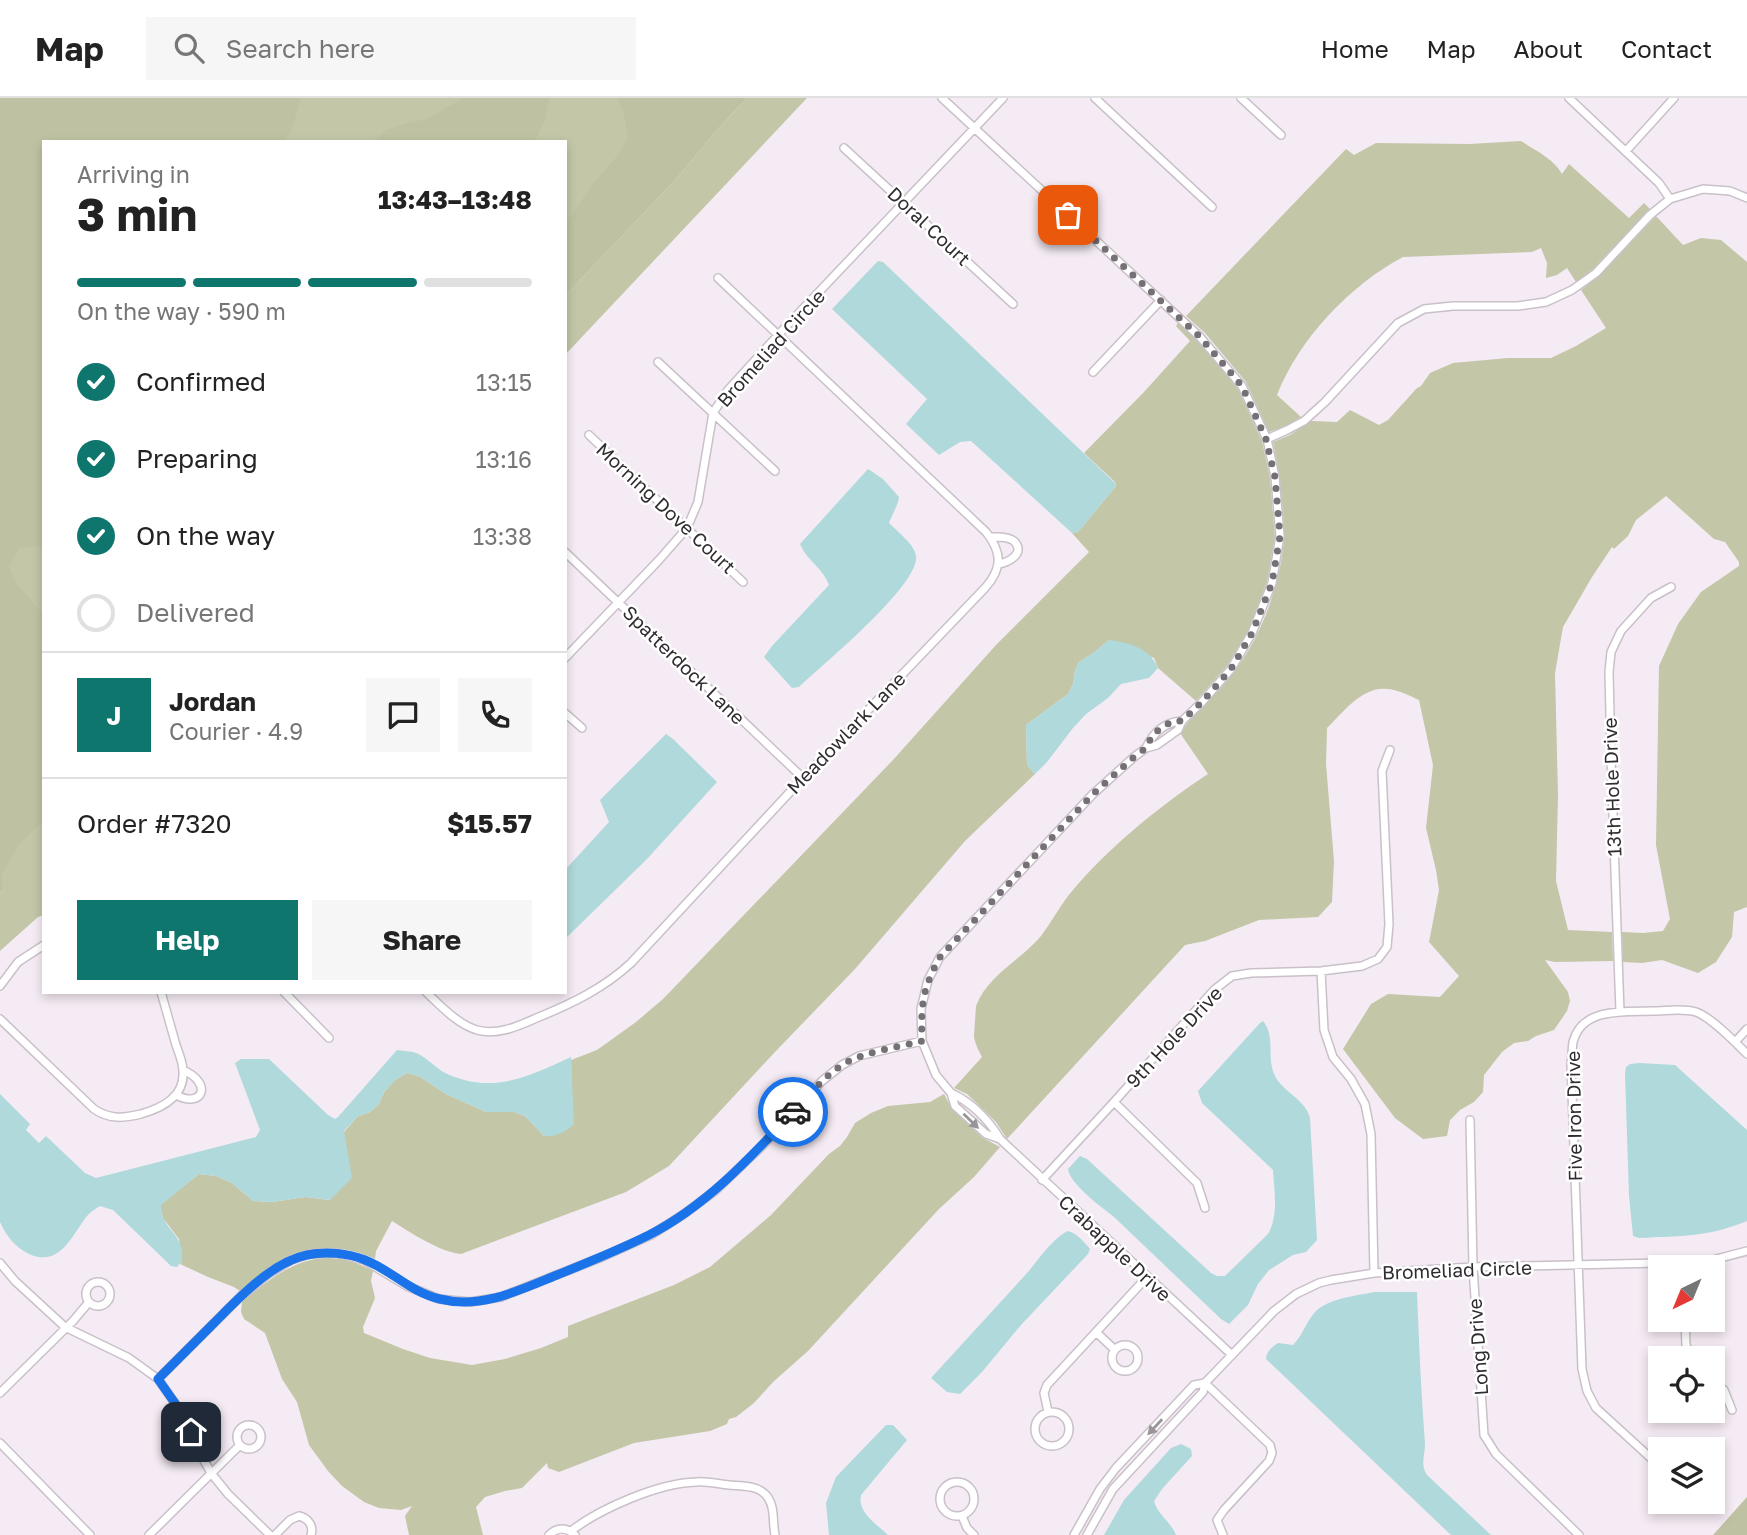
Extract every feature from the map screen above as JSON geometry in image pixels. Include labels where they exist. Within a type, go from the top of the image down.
[{"type":"street","name":"Crabapple Drive","points":[[942,98],[1200,337],[1242,386],[1266,439],[1275,477],[1280,536],[1272,583],[1252,633],[1231,669],[1182,721],[1178,730],[1134,757],[1093,794],[940,957],[928,980],[921,1009],[922,1041],[936,1075],[951,1093],[963,1098],[983,1116],[999,1139],[1232,1356]]},
{"type":"street","name":"Bromeliad Circle","points":[[567,655],[659,561],[687,528],[698,502],[713,413],[728,390],[1003,98]]},
{"type":"street","points":[[1095,98],[1212,207]]},
{"type":"street","points":[[1241,98],[1281,135]]},
{"type":"street","points":[[1569,98],[1626,150],[1671,199]]},
{"type":"street","points":[[1626,150],[1674,98]]},
{"type":"street","name":"Doral Court","points":[[844,148],[1013,304]]},
{"type":"street","points":[[1266,439],[1304,421],[1398,323],[1424,309],[1518,306],[1546,302],[1572,290],[1596,273],[1650,215],[1671,199],[1703,189],[1730,191],[1747,198]]},
{"type":"street","points":[[718,278],[990,537],[997,550],[999,564]]},
{"type":"street","points":[[1093,373],[1161,300]]},
{"type":"street","points":[[658,362],[775,471]]},
{"type":"street","name":"Morning Dove Court","points":[[589,435],[743,582]]},
{"type":"street","name":"Meadowlark Lane","points":[[428,994],[459,1021],[477,1030],[510,1029],[589,995],[618,974],[985,588],[999,564],[1016,555],[1014,541],[990,537]]},
{"type":"street","name":"Spatterdock Lane","points":[[567,554],[803,778]]},
{"type":"street","name":"13th Hole Drive","points":[[1620,1012],[1611,758],[1611,652],[1622,631],[1651,598],[1671,587]]},
{"type":"street","points":[[567,715],[582,728]]},
{"type":"street","name":"9th Hole Drive","points":[[1042,1180],[1214,990],[1232,976],[1362,967],[1378,959],[1387,947],[1389,924],[1382,771],[1390,750]]},
{"type":"street","points":[[0,986],[18,962],[42,945]]},
{"type":"street","points":[[1321,971],[1324,1030],[1333,1057],[1351,1079],[1365,1104],[1371,1134],[1374,1273]]},
{"type":"street","points":[[0,1019],[87,1103],[105,1116],[119,1118],[167,1104],[182,1083],[183,1070],[162,994]]},
{"type":"street","points":[[286,994],[329,1038]]},
{"type":"street","name":"Five Iron Drive","points":[[1648,1456],[1595,1408],[1587,1391],[1582,1369],[1571,1064],[1574,1040],[1582,1025],[1594,1016],[1620,1012],[1680,1010],[1696,1012],[1709,1020],[1747,1054]]},
{"type":"street","points":[[1735,1042],[1747,1029]]},
{"type":"street","points":[[158,1379],[258,1282],[291,1260],[309,1254],[335,1253],[365,1260],[407,1286],[439,1299],[470,1302],[501,1297],[602,1257],[650,1235],[716,1190],[762,1146],[822,1081],[842,1065],[859,1056],[922,1041]]},
{"type":"street","points":[[176,1095],[192,1100],[201,1090],[195,1076],[183,1070]]},
{"type":"street","points":[[1114,1102],[1197,1184],[1205,1209]]},
{"type":"street","name":"Long Drive","points":[[1470,1120],[1473,1267],[1483,1435],[1496,1454],[1579,1535]]},
{"type":"street","name":"Bromeliad Circle","points":[[1726,1256],[1747,1251]]},
{"type":"street","points":[[0,1263],[65,1327],[129,1358],[158,1379],[184,1416],[211,1473],[228,1494],[273,1535],[299,1516],[310,1522],[312,1535]]},
{"type":"street","name":"Bromeliad Circle","points":[[1087,1535],[1113,1489],[1203,1392],[1205,1383],[1274,1311],[1296,1294],[1331,1280],[1374,1273],[1473,1267],[1648,1265]]},
{"type":"street","points":[[1048,1412],[1044,1393],[1047,1384],[1147,1277]]},
{"type":"street","points":[[0,1393],[89,1302]]},
{"type":"street","points":[[1096,1332],[1115,1350]]},
{"type":"street","name":"Bromeliad Circle","points":[[1074,1535],[1092,1500],[1116,1468],[1194,1385],[1205,1383]]},
{"type":"street","points":[[1205,1383],[1270,1445],[1272,1453],[1269,1461],[1217,1520],[1223,1535]]},
{"type":"street","points":[[1725,1392],[1732,1410]]},
{"type":"street","points":[[1048,1412],[1060,1413],[1068,1421],[1067,1439],[1057,1446],[1041,1443],[1035,1433],[1035,1422],[1048,1412]]},
{"type":"street","points":[[0,1443],[90,1535]]},
{"type":"street","points":[[149,1535],[240,1445]]},
{"type":"street","points":[[549,1535],[558,1529],[573,1533],[585,1520],[640,1494],[696,1482],[753,1487],[764,1493],[773,1505],[775,1535]]},
{"type":"street","points":[[951,1483],[963,1484],[973,1494],[971,1509],[962,1516],[949,1515],[941,1505],[942,1492],[951,1483]]},
{"type":"street","points":[[962,1516],[967,1528],[974,1535]]},
{"type":"green space","points":[[0,98],[733,98],[567,274],[567,140],[42,140],[42,916],[0,951],[0,893],[3,890],[0,876]]},
{"type":"green space","points":[[0,98],[301,98],[291,132],[285,140],[42,140],[42,546],[19,548],[9,567],[16,583],[42,613],[42,822],[19,844],[2,874],[3,890],[0,893]]},
{"type":"green space","points":[[463,98],[549,98],[545,121],[535,140],[375,140],[384,131],[427,119]]},
{"type":"green space","points":[[617,98],[747,98],[677,178],[567,294],[567,221],[593,184],[619,154],[628,138],[624,114]]},
{"type":"green space","points":[[747,98],[807,98],[567,353],[567,294],[677,178]]},
{"type":"green space","points":[[1521,141],[1549,159],[1562,174],[1569,164],[1629,218],[1644,203],[1650,209],[1593,269],[1576,282],[1567,268],[1546,278],[1547,263],[1541,248],[1532,252],[1403,257],[1364,282],[1313,334],[1277,395],[1301,417],[1269,432],[1246,382],[1205,333],[1186,316],[1346,149],[1354,155],[1376,143],[1469,144]]},
{"type":"green space","points":[[1656,216],[1683,245],[1701,238],[1721,240],[1747,262],[1747,907],[1734,912],[1732,937],[1716,962],[1698,973],[1662,960],[1623,962],[1622,932],[1663,931],[1670,919],[1656,845],[1659,666],[1678,624],[1701,592],[1739,566],[1725,542],[1714,539],[1666,496],[1636,520],[1628,536],[1614,549],[1612,547],[1592,577],[1563,627],[1555,673],[1558,795],[1556,881],[1568,930],[1612,932],[1613,961],[1545,960],[1568,992],[1570,1001],[1567,1011],[1554,1030],[1528,1041],[1514,1043],[1502,1052],[1484,1075],[1483,1092],[1450,1120],[1447,1136],[1423,1139],[1395,1118],[1343,1049],[1371,1004],[1388,994],[1440,997],[1459,976],[1429,942],[1439,890],[1426,828],[1433,765],[1419,700],[1399,691],[1378,689],[1361,696],[1327,728],[1326,764],[1334,861],[1332,902],[1318,917],[1259,920],[1205,941],[1185,945],[1007,1139],[996,1122],[967,1094],[954,1088],[982,1057],[974,1037],[976,1006],[988,985],[1033,945],[1068,896],[1098,862],[1151,815],[1208,774],[1180,733],[1243,659],[1261,627],[1274,591],[1284,531],[1273,442],[1311,421],[1337,422],[1350,410],[1379,425],[1388,420],[1430,373],[1453,363],[1508,358],[1551,358],[1576,346],[1606,328],[1581,290],[1599,276]]},
{"type":"green space","points":[[1178,323],[1197,340],[1238,389],[1262,441],[1270,478],[1275,537],[1267,582],[1248,631],[1227,666],[1196,701],[1158,668],[1154,658],[1109,640],[1079,662],[1068,694],[1026,725],[1027,765],[1035,774],[965,841],[855,969],[669,1166],[626,1192],[461,1254],[435,1246],[392,1221],[376,1251],[375,1259],[332,1248],[299,1252],[276,1263],[240,1291],[180,1264],[182,1261],[179,1239],[163,1218],[160,1205],[199,1174],[216,1176],[232,1183],[253,1201],[272,1202],[305,1197],[330,1200],[344,1132],[357,1117],[370,1112],[379,1104],[384,1092],[395,1080],[407,1073],[419,1076],[446,1094],[486,1112],[514,1112],[525,1116],[544,1136],[572,1096],[571,1060],[597,1050],[663,999],[893,760],[996,645],[1089,552],[1072,533],[1078,532],[1116,486],[1084,453],[1190,341],[1176,326]]},
{"type":"green space","points":[[944,1094],[952,1109],[975,1131],[1000,1147],[808,1351],[754,1403],[729,1419],[727,1424],[710,1431],[634,1443],[559,1472],[548,1468],[547,1463],[522,1488],[485,1497],[476,1507],[483,1535],[409,1535],[405,1516],[412,1506],[401,1510],[379,1508],[364,1502],[342,1486],[309,1445],[297,1402],[282,1379],[265,1333],[244,1319],[241,1312],[244,1300],[289,1268],[320,1258],[336,1259],[373,1271],[371,1281],[375,1298],[363,1327],[364,1333],[430,1358],[472,1365],[541,1348],[568,1337],[568,1326],[674,1285],[710,1267],[771,1215],[829,1154],[840,1146],[855,1123],[888,1106],[930,1102]]},
{"type":"green space","points":[[1747,1497],[1747,1535],[1713,1535]]},
{"type":"water","points":[[878,261],[883,262],[1115,483],[1116,486],[1078,532],[1072,533],[971,441],[960,442],[939,455],[906,424],[927,399],[832,309]]},
{"type":"water","points":[[868,469],[883,479],[899,497],[889,523],[915,552],[913,569],[887,605],[799,687],[792,688],[764,657],[829,585],[800,544]]},
{"type":"water","points":[[1109,640],[1131,644],[1144,651],[1158,668],[1149,678],[1121,684],[1108,698],[1086,714],[1035,774],[1027,765],[1026,725],[1068,694],[1079,662]]},
{"type":"water","points":[[666,734],[717,782],[647,859],[567,937],[567,868],[609,822],[600,800]]},
{"type":"water","points":[[1263,1021],[1269,1034],[1275,1076],[1304,1106],[1310,1118],[1317,1240],[1306,1252],[1293,1255],[1269,1270],[1258,1284],[1248,1305],[1229,1324],[1087,1195],[1074,1181],[1068,1169],[1080,1156],[1087,1159],[1211,1273],[1225,1276],[1268,1234],[1274,1219],[1273,1170],[1202,1103],[1198,1091]]},
{"type":"water","points":[[397,1050],[417,1054],[445,1073],[478,1083],[525,1077],[571,1057],[574,1124],[560,1133],[544,1136],[525,1116],[514,1112],[486,1112],[446,1094],[419,1076],[407,1073],[395,1080],[384,1092],[379,1104],[370,1112],[357,1117],[344,1131],[352,1178],[330,1200],[305,1197],[272,1202],[253,1201],[232,1183],[216,1176],[199,1174],[161,1205],[163,1217],[181,1247],[182,1261],[177,1267],[171,1266],[113,1210],[100,1206],[88,1215],[64,1247],[49,1257],[29,1254],[19,1248],[8,1237],[0,1222],[0,1094],[30,1124],[26,1130],[39,1143],[46,1136],[85,1173],[96,1178],[256,1137],[260,1130],[235,1063],[241,1059],[269,1059],[335,1119]]},
{"type":"water","points":[[1639,1063],[1675,1065],[1747,1130],[1747,1221],[1694,1235],[1633,1236],[1625,1074],[1626,1067]]},
{"type":"water","points":[[1068,1231],[1078,1236],[1090,1249],[1088,1254],[960,1394],[947,1392],[931,1378],[1052,1243]]},
{"type":"water","points":[[1374,1292],[1417,1292],[1424,1467],[1427,1475],[1491,1535],[1451,1535],[1266,1359],[1268,1352],[1278,1343],[1293,1345],[1321,1307],[1343,1298]]},
{"type":"water","points":[[886,1425],[893,1425],[907,1440],[861,1495],[861,1501],[865,1512],[888,1535],[829,1535],[826,1503],[836,1477]]},
{"type":"water","points":[[1181,1444],[1191,1449],[1192,1456],[1154,1501],[1176,1535],[1104,1535],[1124,1500],[1171,1448]]},
{"type":"way so far","points":[[793,1112],[822,1081],[842,1065],[859,1056],[922,1041],[921,1009],[928,980],[940,957],[1093,794],[1146,748],[1153,734],[1172,721],[1182,721],[1210,693],[1231,669],[1252,633],[1272,583],[1280,536],[1275,477],[1266,439],[1242,386],[1200,337],[1068,215]]},
{"type":"route","points":[[191,1432],[184,1416],[158,1379],[242,1296],[267,1275],[291,1260],[309,1254],[335,1253],[365,1260],[407,1286],[439,1299],[470,1302],[501,1297],[602,1257],[650,1235],[684,1214],[716,1190],[793,1112]]}]
